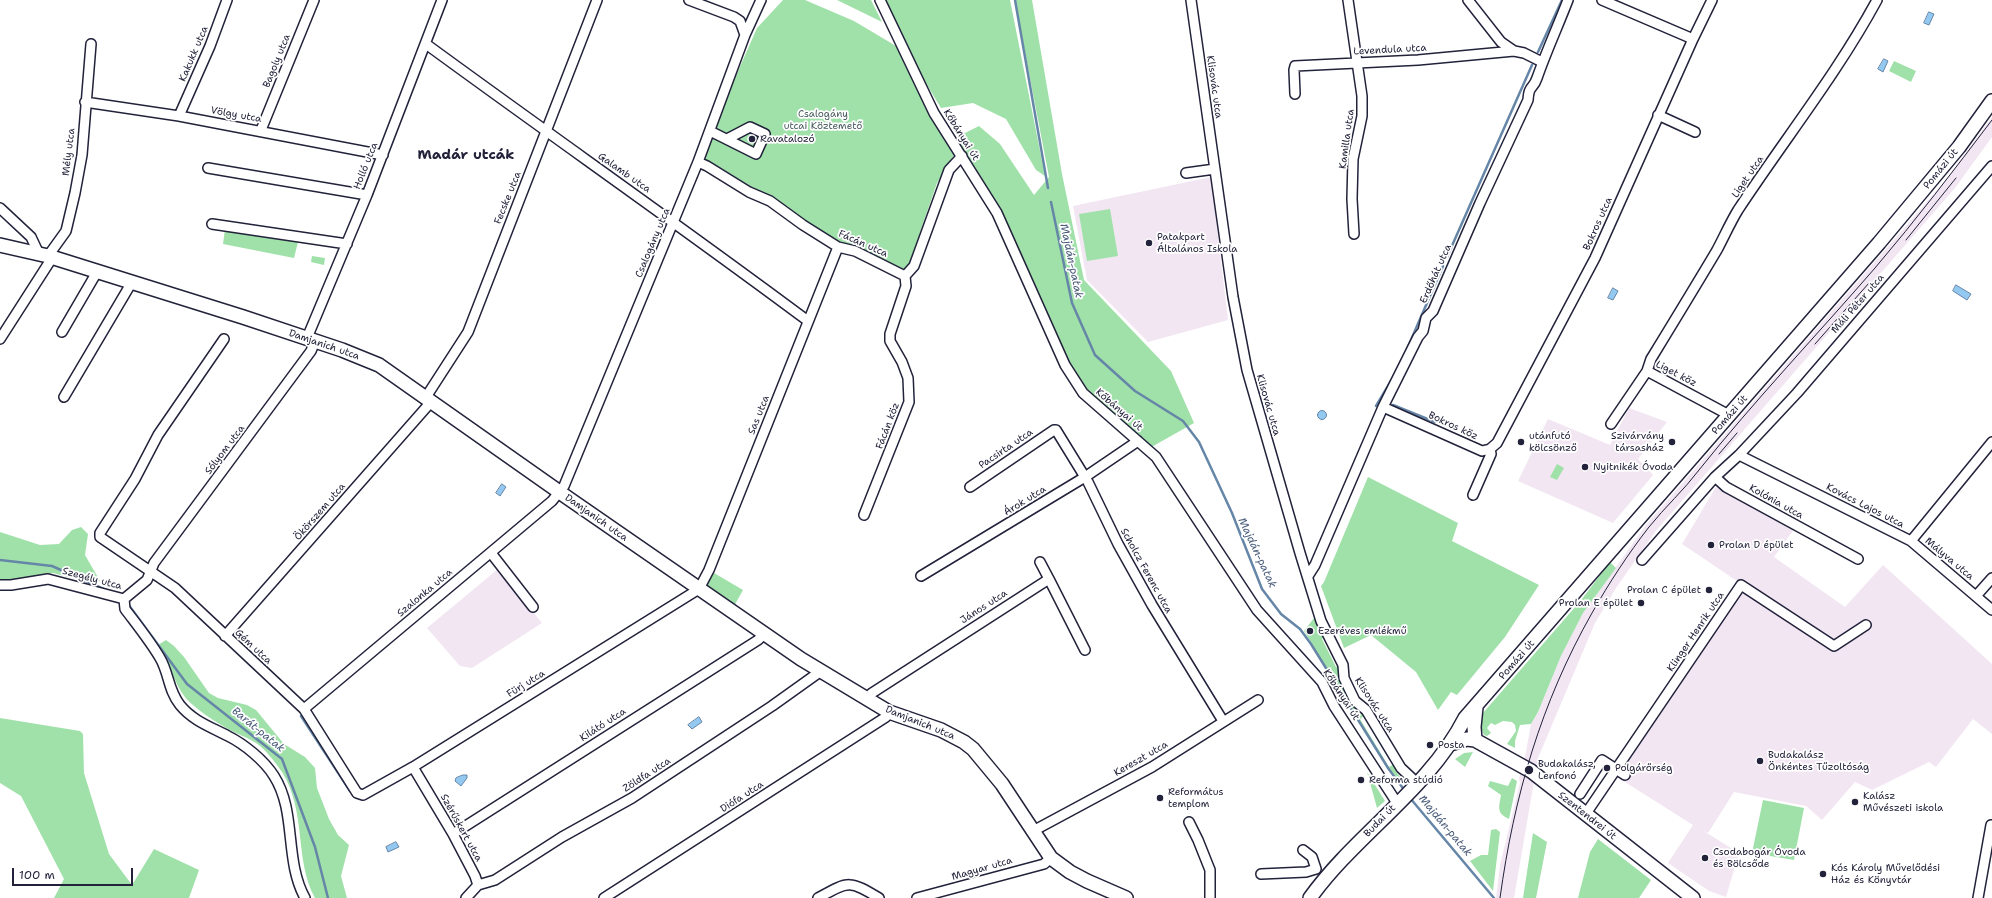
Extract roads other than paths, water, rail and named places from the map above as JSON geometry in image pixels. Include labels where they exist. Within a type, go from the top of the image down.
[{"type":"main road","name":"Pomázi út","points":[[1469,734],[1476,708],[1930,182],[1959,147],[1992,101]]},
{"type":"main road","name":"Damjanich utca","points":[[0,245],[46,256],[132,282],[342,350],[378,365],[559,493],[732,610],[764,634],[821,671],[889,712],[955,736],[973,749],[1002,784],[1051,858],[1070,872],[1126,898]]},
{"type":"main road","name":"Budai út","points":[[1310,898],[1326,879],[1414,786],[1450,744],[1469,734]]},
{"type":"main road","name":"Szentendrei út","points":[[1469,734],[1526,768],[1693,898]]},
{"type":"street","name":"Kakukk utca","points":[[179,116],[210,46],[227,0]]},
{"type":"street","name":"Bagoly utca","points":[[261,130],[314,0]]},
{"type":"street","name":"Holló utca","points":[[311,340],[442,0]]},
{"type":"street","name":"Fecske utca","points":[[429,400],[468,332],[492,266],[547,132],[597,0]]},
{"type":"street","points":[[689,0],[734,17],[740,21],[745,35]]},
{"type":"street","name":"Csalogány utca","points":[[559,493],[567,479],[674,222],[710,131],[745,35],[761,0]]},
{"type":"street","name":"Kőbányai út","points":[[880,0],[934,113],[997,213],[1054,342],[1072,378],[1083,393],[1156,457],[1257,610],[1322,682],[1334,706],[1399,801]]},
{"type":"street","name":"Klisovác utca","points":[[1191,0],[1234,297],[1247,370],[1321,621],[1342,662],[1344,678],[1355,701],[1366,710],[1401,768],[1414,786]]},
{"type":"street","name":"Kamilla utca","points":[[1348,0],[1362,96],[1362,116],[1354,159],[1352,199],[1354,234]]},
{"type":"street","points":[[1468,0],[1498,37],[1514,51],[1524,53],[1542,62]]},
{"type":"street","name":"Erdőhát utca","points":[[1308,576],[1315,565],[1383,407],[1418,337],[1423,331],[1426,318],[1433,311],[1480,203],[1528,100],[1528,89],[1536,80],[1568,0]]},
{"type":"street","points":[[1602,0],[1693,39]]},
{"type":"street","name":"Bokros utca","points":[[1490,449],[1497,443],[1595,258],[1658,115],[1712,0]]},
{"type":"street","name":"Liget utca","points":[[1647,372],[1651,359],[1717,249],[1737,212],[1767,166],[1790,136],[1856,36],[1876,0]]},
{"type":"street","points":[[1492,53],[1496,47],[1498,37]]},
{"type":"street","name":"Mély utca","points":[[0,339],[46,256],[66,232],[82,155],[85,102],[91,44]]},
{"type":"street","name":"Galamb utca","points":[[426,44],[674,222],[808,321]]},
{"type":"street","name":"Levendula utca","points":[[1295,94],[1295,66],[1418,60],[1514,51]]},
{"type":"street","name":"Völgy utca","points":[[85,102],[261,130],[383,155]]},
{"type":"street","points":[[1658,115],[1695,132]]},
{"type":"street","points":[[710,131],[727,139]]},
{"type":"street","points":[[905,276],[914,266],[949,170],[962,156]]},
{"type":"street","name":"Fácán utca","points":[[698,162],[749,192],[770,201],[803,225],[838,247],[855,251],[905,276]]},
{"type":"street","name":"Máli Péter utca","points":[[1739,455],[1797,393],[1992,166]]},
{"type":"street","points":[[208,168],[366,195]]},
{"type":"street","points":[[1186,173],[1215,169]]},
{"type":"street","points":[[0,208],[31,238],[46,256]]},
{"type":"street","points":[[212,224],[347,244]]},
{"type":"street","name":"Sas utca","points":[[699,589],[709,570],[838,247]]},
{"type":"street","points":[[62,332],[97,272]]},
{"type":"street","name":"Fácán köz","points":[[864,515],[908,402],[908,378],[902,362],[890,341],[890,334],[906,286],[905,276]]},
{"type":"street","points":[[64,397],[132,282]]},
{"type":"street","name":"Gém utca","points":[[224,339],[158,435],[135,479],[100,533],[102,540],[152,571],[175,588],[304,710],[358,793],[363,795]]},
{"type":"street","name":"Sólyom utca","points":[[124,599],[147,580],[154,563],[311,352],[311,340]]},
{"type":"street","name":"Liget köz","points":[[1611,424],[1647,372],[1729,415]]},
{"type":"street","name":"Ökörszem utca","points":[[225,636],[429,400]]},
{"type":"street","name":"Bokros köz","points":[[1383,407],[1482,451],[1490,449]]},
{"type":"street","name":"Scholcz Ferenc utca","points":[[1054,430],[1056,430],[1085,477],[1118,544],[1223,722]]},
{"type":"street","name":"Pacsirta utca","points":[[970,487],[1054,430]]},
{"type":"street","name":"Árok utca","points":[[921,576],[1085,477],[1138,441]]},
{"type":"street","name":"Kovács Lajos utca","points":[[1739,455],[1911,541],[1992,442]]},
{"type":"street","points":[[1473,494],[1491,454],[1490,449]]},
{"type":"street","points":[[1642,560],[1715,477],[1739,455]]},
{"type":"street","name":"Kolónia utca","points":[[1715,477],[1726,487],[1858,559]]},
{"type":"street","name":"Szalonka utca","points":[[304,710],[552,501],[559,493]]},
{"type":"street","name":"Mályva utca","points":[[1911,541],[1992,610]]},
{"type":"street","points":[[490,553],[533,608]]},
{"type":"street","points":[[1040,562],[1085,650]]},
{"type":"street","points":[[1976,596],[1992,578]]},
{"type":"street","name":"Szegély utca","points":[[0,585],[11,585],[48,579],[124,599],[125,609],[161,660],[169,688],[180,705],[195,719],[230,737],[247,749],[274,775],[285,798],[292,861],[300,889],[305,898]]},
{"type":"street","name":"János utca","points":[[866,699],[872,693],[1048,579]]},
{"type":"street","name":"Klinger Henrik utca","points":[[1585,815],[1741,585],[1834,646],[1866,625]]},
{"type":"street","name":"Fürj utca","points":[[363,795],[413,767],[699,589]]},
{"type":"street","name":"Kilátó utca","points":[[453,834],[758,640],[764,634]]},
{"type":"street","name":"Zöldfa utca","points":[[478,885],[495,880],[562,837],[632,798],[772,706],[821,671]]},
{"type":"street","name":"Kereszt utca","points":[[1033,831],[1152,767],[1258,700]]},
{"type":"street","name":"Diófa utca","points":[[604,898],[886,717],[889,712]]},
{"type":"street","points":[[1580,794],[1602,760],[1625,775]]},
{"type":"street","name":"Szérűskert utca","points":[[413,767],[453,834],[475,876],[478,885]]},
{"type":"street","points":[[1189,822],[1210,870],[1210,898]]},
{"type":"street","points":[[1978,898],[1991,825]]},
{"type":"street","points":[[1303,850],[1312,857],[1316,869],[1326,879]]},
{"type":"street","name":"Magyar utca","points":[[917,898],[1044,864],[1051,858]]},
{"type":"street","points":[[1261,874],[1306,872],[1316,869]]},
{"type":"street","points":[[818,898],[848,883],[857,885],[879,898]]},
{"type":"street","points":[[466,898],[478,885]]},
{"type":"street","points":[[951,898],[954,889]]},
{"type":"water","points":[[1929,12],[1934,14],[1929,25],[1924,23]]},
{"type":"water","points":[[1884,59],[1888,61],[1883,72],[1878,69]]},
{"type":"water","points":[[1956,285],[1971,294],[1967,300],[1953,291]]},
{"type":"water","points":[[1613,288],[1618,291],[1613,300],[1608,298]]},
{"type":"water","points":[[1320,411],[1324,411],[1326,415],[1324,419],[1320,419],[1318,417],[1318,413]]},
{"type":"water","points":[[502,484],[506,487],[500,496],[496,493]]},
{"type":"water","points":[[699,717],[702,722],[692,729],[688,725]]},
{"type":"water","points":[[467,775],[467,778],[461,786],[455,781],[456,778]]},
{"type":"water","points":[[396,842],[399,847],[388,852],[386,847]]},
{"type":"waterway","name":"Majdán-patak","points":[[1015,0],[1048,188]]},
{"type":"waterway","points":[[1538,52],[1562,0]]},
{"type":"waterway","points":[[1447,257],[1532,65]]},
{"type":"waterway","name":"Majdán-patak","points":[[1051,202],[1072,303],[1095,355],[1135,391],[1183,421],[1199,442],[1232,513],[1262,589],[1281,614],[1300,629],[1311,644],[1388,768],[1405,791]]},
{"type":"waterway","points":[[1404,356],[1443,266]]},
{"type":"waterway","points":[[1376,406],[1391,381]]},
{"type":"waterway","points":[[1393,405],[1435,422]]},
{"type":"waterway","name":"Barát-patak","points":[[0,560],[52,566],[108,591]]},
{"type":"waterway","name":"Barát-patak","points":[[128,604],[187,684],[282,759],[315,847],[328,898]]},
{"type":"waterway","points":[[301,716],[350,791]]},
{"type":"waterway","name":"Majdán-patak","points":[[1410,798],[1494,898]]},
{"type":"tram line","points":[[1500,898],[1513,823],[1532,751],[1544,716],[1574,647],[1612,580],[1661,512],[1687,485],[1764,393],[1875,268],[1992,120]]},
{"type":"tram line","points":[[1906,240],[1956,178]]},
{"type":"tram line","points":[[1815,344],[1869,283]]},
{"type":"tram line","points":[[1719,454],[1737,433]]},
{"type":"place","name":"Ravatalozó","points":[[752,139]]},
{"type":"place","name":"Patakpart Általános Iskola","points":[[1149,243]]},
{"type":"place","name":"utánfutó kölcsönző","points":[[1521,442]]},
{"type":"place","name":"Szivárvány társasház","points":[[1672,442]]},
{"type":"place","name":"Nyitnikék Óvoda","points":[[1585,467]]},
{"type":"place","name":"Prolan D épület","points":[[1711,545]]},
{"type":"place","name":"Prolan C épület","points":[[1709,590]]},
{"type":"place","name":"Prolan E épület","points":[[1641,603]]},
{"type":"place","name":"Ezeréves emlékmű","points":[[1310,631]]},
{"type":"place","name":"Posta","points":[[1430,745]]},
{"type":"place","name":"Budakalász Önkéntes Tűzoltóság","points":[[1760,761]]},
{"type":"place","name":"Polgárőrség","points":[[1607,768]]},
{"type":"place","name":"Budakalász, Lenfonó","points":[[1529,770]]},
{"type":"place","name":"Reforma stúdió","points":[[1361,780]]},
{"type":"place","name":"Református templom","points":[[1160,798]]},
{"type":"place","name":"Kalász Művészeti iskola","points":[[1855,802]]},
{"type":"place","name":"Csodabogár Óvoda és Bölcsőde","points":[[1705,858]]},
{"type":"place","name":"Kós Károly Művelődési Ház és Könyvtár","points":[[1823,874]]},
{"type":"district","name":"Madár utcák","points":[[466,155]]},
{"type":"park label","name":"Csalogány utcai Köztemető","points":[[823,120]]}]
